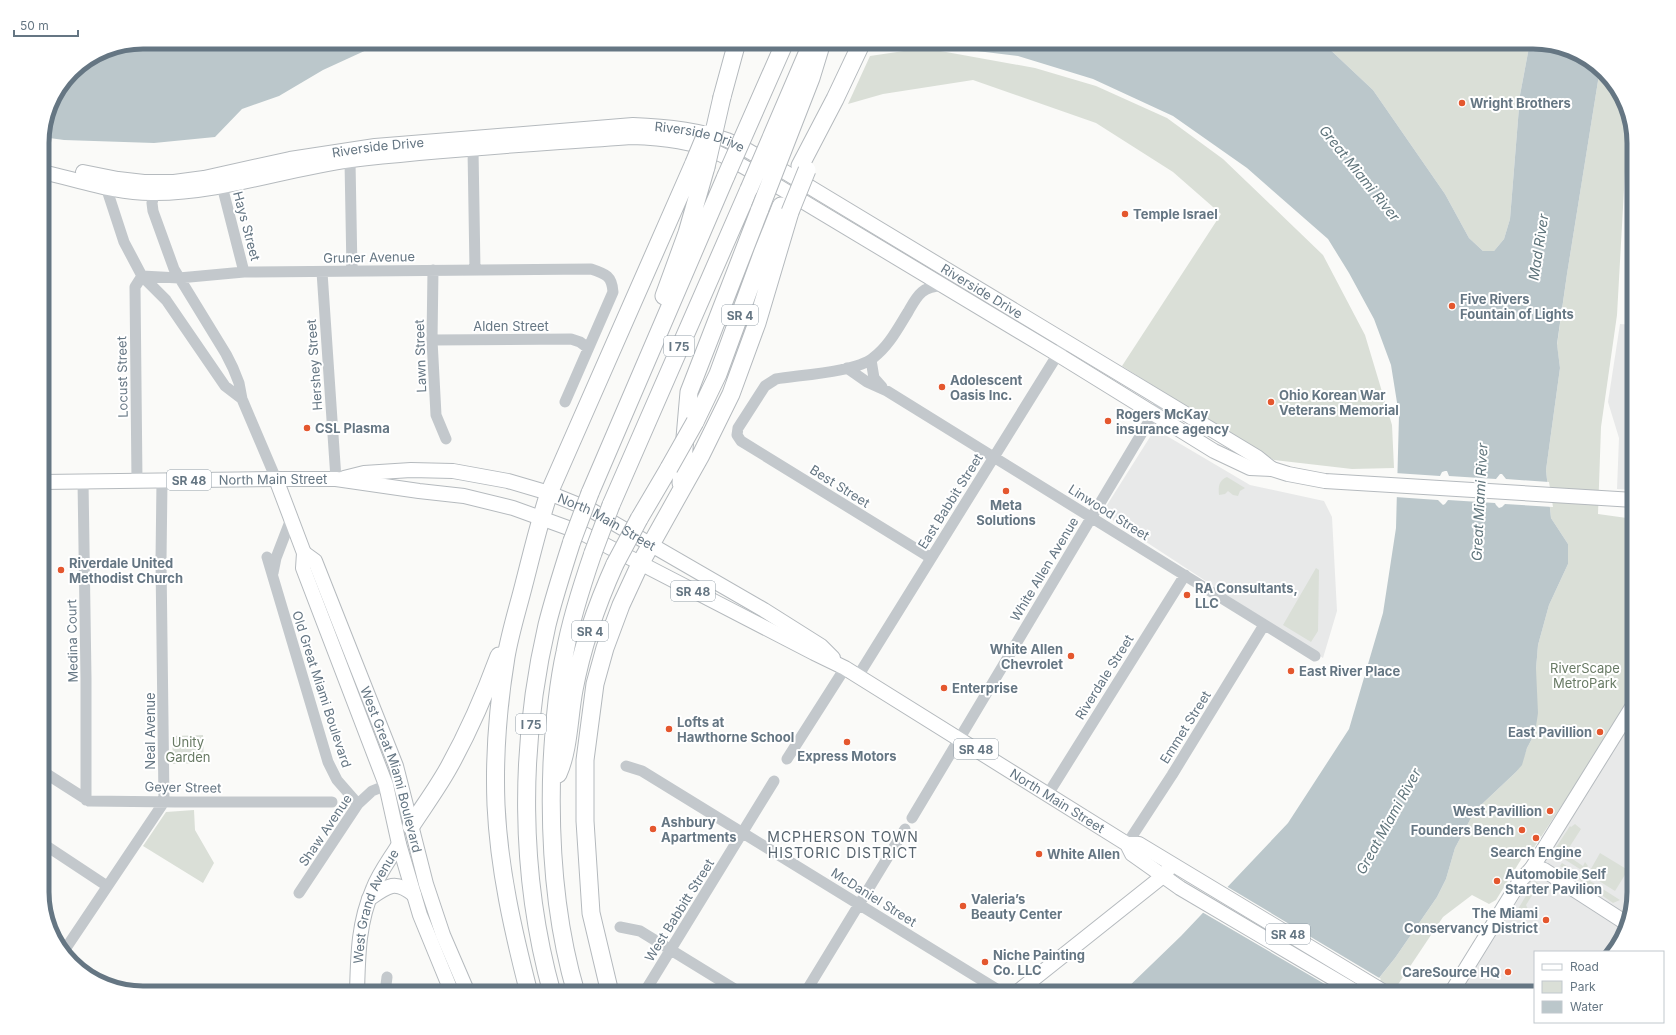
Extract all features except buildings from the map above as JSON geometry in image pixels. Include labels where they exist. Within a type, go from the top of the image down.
[{"type":"highway","points":[[527,986],[510,913],[502,868],[496,806],[496,749],[506,656],[540,518],[548,493],[700,165],[722,97],[735,49]]},
{"type":"highway","name":"I 75","points":[[550,986],[539,941],[530,881],[527,801],[528,758],[533,701],[542,647],[552,604],[572,541],[590,493],[782,49]]},
{"type":"highway","name":"I 75","points":[[574,986],[570,972],[553,868],[551,787],[553,731],[565,650],[593,553],[611,505],[809,49]]},
{"type":"highway","points":[[677,497],[682,479],[685,421],[689,392],[811,78],[820,49]]},
{"type":"highway","points":[[608,986],[591,913],[584,821],[585,760],[595,684],[605,648],[621,605],[640,564],[719,422],[743,366],[760,316],[785,209],[859,49]]},
{"type":"highway","points":[[653,347],[657,314],[687,233],[700,165]]},
{"type":"highway","name":"SR 4","points":[[551,787],[564,762],[572,700],[584,648],[615,564],[695,422],[718,374],[762,254],[785,209]]},
{"type":"highway","points":[[411,826],[439,784],[460,747],[481,702],[506,639],[513,629]]},
{"type":"main road","name":"Riverside Drive","points":[[49,164],[118,179],[144,182],[174,182],[204,178],[290,159],[375,146],[633,125],[664,126],[688,129],[728,141],[770,163],[1257,457],[1272,469]]},
{"type":"main road","name":"Riverside Drive","points":[[49,174],[106,187],[154,194],[190,192],[350,160],[631,137],[662,139],[703,148],[724,156],[759,175],[1057,354],[1214,451],[1232,461],[1250,468],[1272,469],[1310,479],[1341,482],[1627,499]]},
{"type":"main road","name":"North Main Street","points":[[336,479],[364,473],[403,470],[453,472],[508,481],[548,493],[591,510],[770,614],[821,646],[845,668]]},
{"type":"main road","name":"West Great Miami Boulevard","points":[[276,479],[304,553],[303,568],[386,785],[399,844],[414,895],[426,932],[449,986]]},
{"type":"main road","name":"North Main Street","points":[[49,482],[336,479],[464,496],[513,508],[582,533],[845,668],[1127,844],[1132,854],[1180,888],[1346,986]]},
{"type":"main road","name":"West Great Miami Boulevard","points":[[304,553],[316,561],[400,780],[420,865],[435,912],[465,986]]},
{"type":"main road","points":[[1455,986],[1520,881],[1532,868],[1627,715]]},
{"type":"main road","name":"West Grand Avenue","points":[[357,986],[358,944],[369,899],[378,878],[399,844]]},
{"type":"main road","name":"North Main Street","points":[[1127,844],[1139,844],[1171,865],[1374,986]]},
{"type":"main road","points":[[1025,986],[1163,876],[1171,865]]},
{"type":"main road","points":[[1532,868],[1544,870],[1623,921]]},
{"type":"main road","points":[[369,899],[382,889],[394,885],[402,886],[414,895]]},
{"type":"street","points":[[473,149],[475,270]]},
{"type":"street","points":[[350,160],[352,271]]},
{"type":"street","name":"Hays Street","points":[[222,186],[244,272]]},
{"type":"street","points":[[106,187],[124,242],[142,276],[166,300],[225,386],[242,399]]},
{"type":"street","points":[[154,194],[152,203],[155,217],[174,269],[226,354],[239,383],[242,399],[276,479]]},
{"type":"street","name":"Gruner Avenue","points":[[142,276],[179,278],[244,272],[585,268],[606,275],[612,282],[613,292],[588,348]]},
{"type":"street","name":"Lawn Street","points":[[433,270],[432,340],[436,415],[446,439]]},
{"type":"street","name":"Hershey Street","points":[[322,272],[336,479]]},
{"type":"street","name":"Locust Street","points":[[137,481],[135,287],[142,276]]},
{"type":"street","points":[[847,368],[870,360],[888,344],[914,302],[922,292],[933,286],[942,286]]},
{"type":"street","name":"Alden Street","points":[[432,340],[571,340],[580,342],[588,348]]},
{"type":"street","name":"East Babbit Street","points":[[858,676],[1066,341]]},
{"type":"street","points":[[565,402],[588,348]]},
{"type":"street","name":"Linwood Street","points":[[870,360],[874,378],[887,391]]},
{"type":"street","name":"Linwood Street","points":[[847,368],[867,382],[887,391],[1315,656]]},
{"type":"street","name":"Best Street","points":[[847,368],[770,381],[765,386],[738,428],[737,435],[741,440],[931,558]]},
{"type":"street","name":"White Allen Avenue","points":[[912,818],[1091,517],[1162,401]]},
{"type":"street","name":"Medina Court","points":[[83,481],[86,800]]},
{"type":"street","name":"Neal Avenue","points":[[162,481],[161,561],[164,802]]},
{"type":"street","name":"Old Great Miami Boulevard","points":[[272,576],[274,563],[291,519]]},
{"type":"street","name":"Old Great Miami Boulevard","points":[[267,557],[328,762],[337,780],[358,804]]},
{"type":"street","name":"Riverdale Street","points":[[1048,794],[1184,575]]},
{"type":"street","name":"Emmet Street","points":[[1127,844],[1176,769],[1264,625]]},
{"type":"street","points":[[787,760],[845,668]]},
{"type":"street","name":"McDaniel Street","points":[[626,766],[642,771],[991,986]]},
{"type":"street","points":[[49,775],[86,800]]},
{"type":"street","name":"Shaw Avenue","points":[[300,893],[358,804],[367,795],[386,785],[400,780]]},
{"type":"street","name":"West Babbitt Street","points":[[648,986],[774,781]]},
{"type":"street","name":"Geyer Street","points":[[86,800],[164,802],[332,802]]},
{"type":"street","points":[[67,947],[164,802]]},
{"type":"street","name":"West Grand Avenue","points":[[399,844],[411,826]]},
{"type":"street","points":[[809,986],[905,829]]},
{"type":"street","points":[[49,848],[107,886]]},
{"type":"street","points":[[620,927],[640,931],[730,986]]},
{"type":"street","points":[[386,986],[387,977]]},
{"type":"shaded area","points":[[1620,324],[1627,324],[1627,490],[1617,489],[1619,438],[1608,402]]},
{"type":"shaded area","points":[[1155,429],[1250,485],[1324,501],[1332,517],[1337,611],[1323,658],[1102,513]]},
{"type":"shaded area","points":[[1627,728],[1626,905],[1620,928],[1608,949],[1606,951],[1534,951],[1534,986],[1463,986]]},
{"type":"green space","points":[[917,49],[930,49],[1035,68],[1096,86],[1167,118],[1223,159],[1323,255],[1365,335],[1392,425],[1394,468],[1352,469],[1274,460],[1250,447],[1122,366],[1221,214],[1173,172],[1096,123],[973,80],[883,94],[848,104],[870,56]]},
{"type":"green space","points":[[1329,49],[1529,49],[1520,95],[1510,219],[1504,239],[1494,251],[1483,251],[1469,238],[1445,194],[1373,90]]},
{"type":"green space","name":"RiverScape MetroPark","points":[[1598,74],[1608,86],[1617,101],[1622,113],[1627,137],[1617,315],[1601,427],[1598,514],[1627,518],[1627,703],[1531,852],[1522,858],[1496,900],[1489,904],[1472,895],[1443,917],[1397,986],[1383,986],[1376,982],[1395,958],[1437,897],[1446,879],[1455,848],[1471,818],[1481,805],[1516,772],[1521,765],[1527,748],[1535,733],[1538,645],[1549,605],[1568,564],[1568,544],[1551,518],[1546,470],[1560,368],[1557,345]]},
{"type":"green space","points":[[1227,477],[1245,488],[1240,491],[1238,496],[1233,495],[1228,491],[1225,494],[1219,495],[1220,484],[1224,478]]},
{"type":"green space","points":[[1316,568],[1319,570],[1318,631],[1311,642],[1283,625]]},
{"type":"green space","name":"Unity Garden","points":[[203,735],[204,763],[173,764],[172,736]]},
{"type":"green space","points":[[194,810],[195,830],[214,863],[203,883],[143,846],[166,812]]},
{"type":"green space","points":[[1575,824],[1581,829],[1565,854],[1583,866],[1585,862],[1588,866],[1583,871],[1553,852],[1570,826],[1571,827]]},
{"type":"green space","points":[[1600,853],[1627,869],[1615,891],[1588,874]]},
{"type":"green space","points":[[1562,863],[1620,900],[1613,903],[1560,866]]},
{"type":"green space","points":[[1535,881],[1542,886],[1536,889],[1526,905],[1529,911],[1527,914],[1518,909]]},
{"type":"water","points":[[137,49],[369,49],[323,70],[279,96],[242,109],[215,137],[154,143],[64,140],[49,138],[52,118],[59,101],[68,86],[81,72],[96,62],[113,54]]},
{"type":"water","points":[[960,49],[1329,49],[1373,90],[1445,194],[1469,238],[1483,251],[1494,251],[1504,239],[1510,219],[1520,95],[1529,49],[1558,52],[1569,56],[1598,74],[1557,344],[1560,368],[1546,470],[1551,518],[1568,544],[1568,564],[1549,605],[1538,645],[1536,669],[1538,713],[1535,733],[1527,748],[1522,765],[1481,805],[1471,818],[1455,848],[1446,879],[1437,897],[1395,958],[1373,986],[1129,986],[1181,936],[1288,823],[1349,729],[1383,613],[1396,528],[1399,415],[1391,365],[1374,319],[1349,273],[1328,239],[1247,168],[1173,116],[1093,79],[1018,56]]},
{"type":"pier","points":[[1447,471],[1449,476],[1496,479],[1500,474],[1502,474],[1506,479],[1549,482],[1553,507],[1505,504],[1499,508],[1495,503],[1448,500],[1443,505],[1438,500],[1395,497],[1395,473],[1440,476],[1442,472]]},
{"type":"pier","points":[[1226,886],[1381,979],[1375,986],[1328,986],[1202,912]]},
{"type":"place","name":"Wright Brothers","points":[[1462,103]]},
{"type":"place","name":"Temple Israel","points":[[1125,214]]},
{"type":"place","name":"Five Rivers Fountain of Lights","points":[[1452,306]]},
{"type":"place","name":"Adolescent Oasis Inc.","points":[[942,387]]},
{"type":"place","name":"Ohio Korean War Veterans Memorial","points":[[1271,402]]},
{"type":"place","name":"Rogers McKay insurance agency","points":[[1108,421]]},
{"type":"place","name":"CSL Plasma","points":[[307,428]]},
{"type":"place","name":"Meta Solutions","points":[[1006,491]]},
{"type":"place","name":"Riverdale United Methodist Church","points":[[61,570]]},
{"type":"place","name":"RA Consultants, LLC","points":[[1187,595]]},
{"type":"place","name":"White Allen Chevrolet","points":[[1071,656]]},
{"type":"place","name":"East River Place","points":[[1291,671]]},
{"type":"place","name":"Enterprise","points":[[944,688]]},
{"type":"place","name":"Lofts at Hawthorne School","points":[[669,729]]},
{"type":"place","name":"East Pavillion","points":[[1600,732]]},
{"type":"place","name":"Express Motors","points":[[847,742]]},
{"type":"place","name":"West Pavillion","points":[[1550,811]]},
{"type":"place","name":"Ashbury Apartments","points":[[653,829]]},
{"type":"place","name":"Founders Bench","points":[[1522,830]]},
{"type":"place","name":"Search Engine","points":[[1536,838]]},
{"type":"place","name":"White Allen","points":[[1039,854]]},
{"type":"place","name":"Automobile Self Starter Pavilion","points":[[1497,881]]},
{"type":"place","name":"Valeria’s Beauty Center","points":[[963,906]]},
{"type":"place","name":"The Miami Conservancy District","points":[[1546,920]]},
{"type":"place","name":"Niche Painting Co. LLC","points":[[985,962]]},
{"type":"place","name":"CareSource HQ","points":[[1508,972]]},
{"type":"district","name":"MCPHERSON TOWN HISTORIC DISTRICT","points":[[843,844]]},
{"type":"water label","name":"Great Miami River","points":[[1360,173]]},
{"type":"water label","name":"Mad River","points":[[1538,247]]},
{"type":"water label","name":"Great Miami River","points":[[1479,502]]},
{"type":"water label","name":"Great Miami River","points":[[1388,821]]}]
